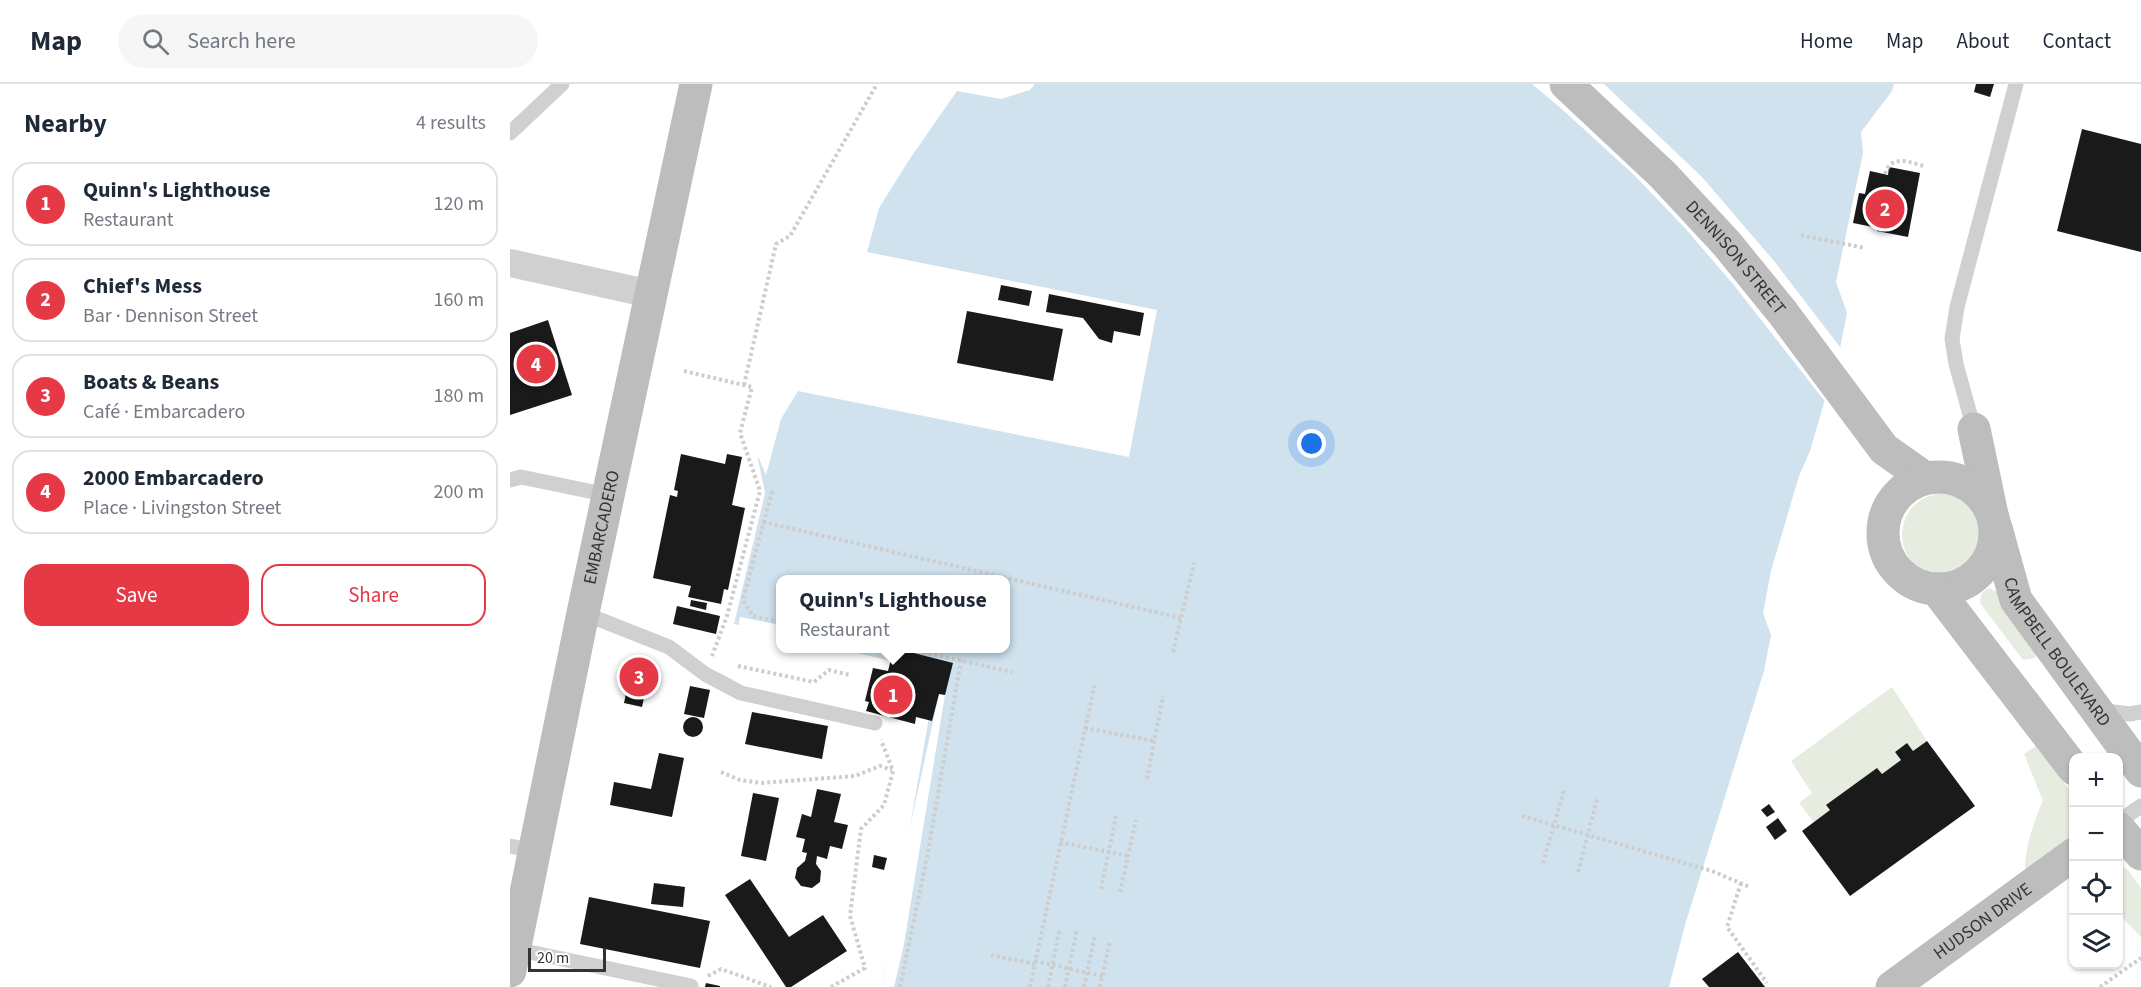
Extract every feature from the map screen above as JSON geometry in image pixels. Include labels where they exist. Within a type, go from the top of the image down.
[{"type":"street","name":"EMBARCADERO","points":[[512,960],[522,848],[583,613],[696,84]]},
{"type":"street","name":"DENNISON STREET","points":[[1566,84],[1663,175],[1727,244],[1789,321],[1884,449],[1928,478]]},
{"type":"street","points":[[510,263],[651,294]]},
{"type":"street","points":[[1884,449],[1886,513],[1882,530],[1884,548],[1891,564],[1904,577],[1919,585],[1945,588],[1969,580],[1982,569],[1991,554],[1995,537],[1974,429]]},
{"type":"street","points":[[1886,513],[1895,497],[1908,485],[1955,467],[1974,429]]},
{"type":"street","points":[[1928,478],[1947,477],[1962,482],[1976,491],[1986,503],[1993,519]]},
{"type":"street","name":"CAMPBELL BOULEVARD","points":[[1993,519],[2016,600],[2141,771]]},
{"type":"street","points":[[1945,588],[2080,753]]},
{"type":"street","points":[[1945,588],[2069,763]]},
{"type":"street","points":[[2123,834],[2141,854]]},
{"type":"street","name":"HUDSON DRIVE","points":[[1892,987],[2069,857]]},
{"type":"lane","points":[[510,133],[562,84]]},
{"type":"lane","points":[[1974,429],[1956,364],[1952,335],[1957,307],[2016,84]]},
{"type":"lane","points":[[510,480],[521,477],[608,495]]},
{"type":"lane","points":[[583,613],[669,647],[705,674],[741,693],[875,723]]},
{"type":"lane","points":[[2097,710],[2130,714],[2141,712]]},
{"type":"lane","points":[[2123,819],[2141,806]]},
{"type":"lane","points":[[512,960],[691,986]]},
{"type":"path","points":[[744,385],[776,244],[790,236],[877,84]]},
{"type":"path","points":[[1885,174],[1887,167],[1894,161],[1901,160],[1924,166]]},
{"type":"path","points":[[1801,236],[1865,248]]},
{"type":"path","points":[[684,371],[752,387],[740,433],[760,491],[727,616],[705,674]]},
{"type":"path","points":[[772,491],[743,600],[753,616],[776,621]]},
{"type":"path","points":[[763,522],[994,575]]},
{"type":"path","points":[[1173,652],[1194,563]]},
{"type":"path","points":[[1010,579],[1181,618]]},
{"type":"path","points":[[928,653],[1012,672]]},
{"type":"path","points":[[900,987],[928,852],[961,660]]},
{"type":"path","points":[[705,674],[733,665],[814,682],[829,670],[850,675]]},
{"type":"path","points":[[1030,987],[1095,683]]},
{"type":"path","points":[[1147,779],[1163,696]]},
{"type":"path","points":[[831,987],[864,968],[850,916],[861,829],[884,806],[892,771],[875,723]]},
{"type":"path","points":[[1085,728],[1154,741]]},
{"type":"path","points":[[721,772],[740,780],[760,783],[855,776],[880,766],[892,771]]},
{"type":"path","points":[[1543,863],[1564,790]]},
{"type":"path","points":[[1578,872],[1597,799]]},
{"type":"path","points":[[1101,889],[1116,816]]},
{"type":"path","points":[[1522,816],[1712,871],[1750,887]]},
{"type":"path","points":[[1120,892],[1136,820]]},
{"type":"path","points":[[1060,842],[1128,856]]},
{"type":"path","points":[[1741,883],[1727,927],[1767,983]]},
{"type":"path","points":[[1048,987],[1060,928]]},
{"type":"path","points":[[1065,987],[1077,929]]},
{"type":"path","points":[[1084,987],[1095,935]]},
{"type":"path","points":[[1100,987],[1110,942]]},
{"type":"path","points":[[991,955],[1102,976]]},
{"type":"path","points":[[2100,987],[2141,958]]},
{"type":"path","points":[[691,986],[721,969],[771,987]]},
{"type":"shaded area","points":[[1936,493],[1952,493],[1968,500],[1979,511],[1986,527],[1983,551],[1974,565],[1952,577],[1936,577],[1920,570],[1909,559],[1902,543],[1902,527],[1909,511],[1920,500]]},
{"type":"shaded area","points":[[1989,588],[2000,593],[2038,654],[2035,658],[2023,660],[1980,603],[1981,594]]},
{"type":"shaded area","points":[[1892,687],[1927,741],[1913,751],[1907,743],[1895,752],[1901,760],[1882,774],[1877,768],[1814,822],[1799,803],[1812,793],[1791,761]]},
{"type":"shaded area","points":[[2036,746],[2069,789],[2069,842],[2029,872],[2025,867],[2027,850],[2043,801],[2024,754]]},
{"type":"shaded area","points":[[2123,867],[2128,870],[2141,888],[2141,937],[2123,918]]},
{"type":"water","points":[[942,84],[1894,84],[1892,91],[1861,132],[1863,153],[1836,282],[1847,313],[1840,348],[1771,571],[1763,613],[1771,635],[1764,671],[1685,925],[1669,987],[882,987],[937,672],[857,653],[1010,653],[1010,575],[776,575],[776,634],[734,624],[765,493],[758,459],[773,414],[860,195]]},
{"type":"pier","points":[[939,84],[1035,84],[1030,90],[1001,99],[957,91],[879,208],[867,252],[1157,310],[1129,457],[798,391],[781,419],[766,475],[757,454],[770,413],[780,388],[784,388],[786,375],[836,247],[839,247],[858,193]]},
{"type":"pier","points":[[1532,84],[1604,84],[1702,177],[1774,261],[1843,351],[1827,404],[1733,284],[1684,227],[1634,175]]},
{"type":"pier","points":[[740,617],[776,624],[776,637],[738,628]]},
{"type":"pier","points":[[939,694],[945,695],[904,944],[894,987],[882,987],[906,845]]},
{"type":"building","points":[[1976,84],[1994,84],[1990,97],[1974,92]]},
{"type":"building","points":[[2082,129],[2141,144],[2141,252],[2057,231]]},
{"type":"building","points":[[1889,167],[1920,173],[1908,237],[1877,231],[1878,228],[1853,223],[1859,193],[1865,194],[1870,171],[1888,175]]},
{"type":"building","points":[[1001,285],[1032,291],[1029,306],[998,300]]},
{"type":"building","points":[[1049,294],[1144,313],[1140,336],[1114,331],[1112,343],[1099,339],[1083,318],[1046,312]]},
{"type":"building","points":[[967,311],[1063,329],[1053,381],[957,363]]},
{"type":"building","points":[[548,320],[572,395],[510,415],[510,333]]},
{"type":"building","points":[[681,454],[725,464],[727,454],[742,457],[732,505],[745,508],[728,590],[724,589],[721,604],[688,597],[691,586],[653,578],[670,495],[677,497],[678,491],[674,490]]},
{"type":"building","points":[[691,600],[707,603],[706,610],[690,606]]},
{"type":"building","points":[[677,606],[720,616],[716,634],[673,624]]},
{"type":"building","points":[[893,653],[914,653],[953,663],[945,695],[939,694],[932,721],[916,717],[915,724],[866,711],[869,702],[865,701],[873,668],[888,671]]},
{"type":"building","points":[[631,670],[649,674],[642,707],[624,703]]},
{"type":"building","points":[[690,686],[710,690],[704,718],[684,714]]},
{"type":"building","points":[[752,712],[828,726],[822,759],[745,744]]},
{"type":"building","points":[[693,717],[700,720],[703,727],[700,734],[693,737],[686,734],[683,727],[686,720]]},
{"type":"building","points":[[1927,741],[1975,806],[1850,896],[1802,831],[1830,810],[1826,805],[1877,768],[1882,774],[1901,760],[1895,752],[1907,743],[1913,751]]},
{"type":"building","points":[[659,753],[684,758],[672,817],[610,805],[614,782],[651,789]]},
{"type":"building","points":[[817,789],[841,794],[834,822],[848,825],[842,849],[830,846],[827,859],[817,856],[816,864],[821,871],[820,882],[812,888],[801,886],[795,878],[797,868],[805,861],[807,853],[802,852],[805,839],[796,837],[802,814],[811,817]]},
{"type":"building","points":[[753,793],[779,798],[766,861],[741,856]]},
{"type":"building","points":[[1769,804],[1775,812],[1767,817],[1761,810]]},
{"type":"building","points":[[1778,818],[1787,831],[1775,840],[1766,827]]},
{"type":"building","points":[[874,855],[887,858],[884,870],[872,867]]},
{"type":"building","points":[[750,879],[789,937],[823,915],[847,951],[791,987],[786,987],[725,895]]},
{"type":"building","points":[[654,883],[685,887],[683,907],[651,904]]},
{"type":"building","points":[[589,897],[710,921],[700,968],[580,944]]},
{"type":"building","points":[[1738,952],[1765,987],[1709,987],[1702,979]]},
{"type":"building","points":[[706,983],[720,986],[720,987],[705,987]]},
{"type":"place","name":"Chief's Mess","points":[[1885,209]]},
{"type":"place","name":"2000 Embarcadero","points":[[536,364]]},
{"type":"place","name":"Boats & Beans","points":[[639,677]]},
{"type":"place","name":"Quinn's Lighthouse","points":[[893,695]]}]
